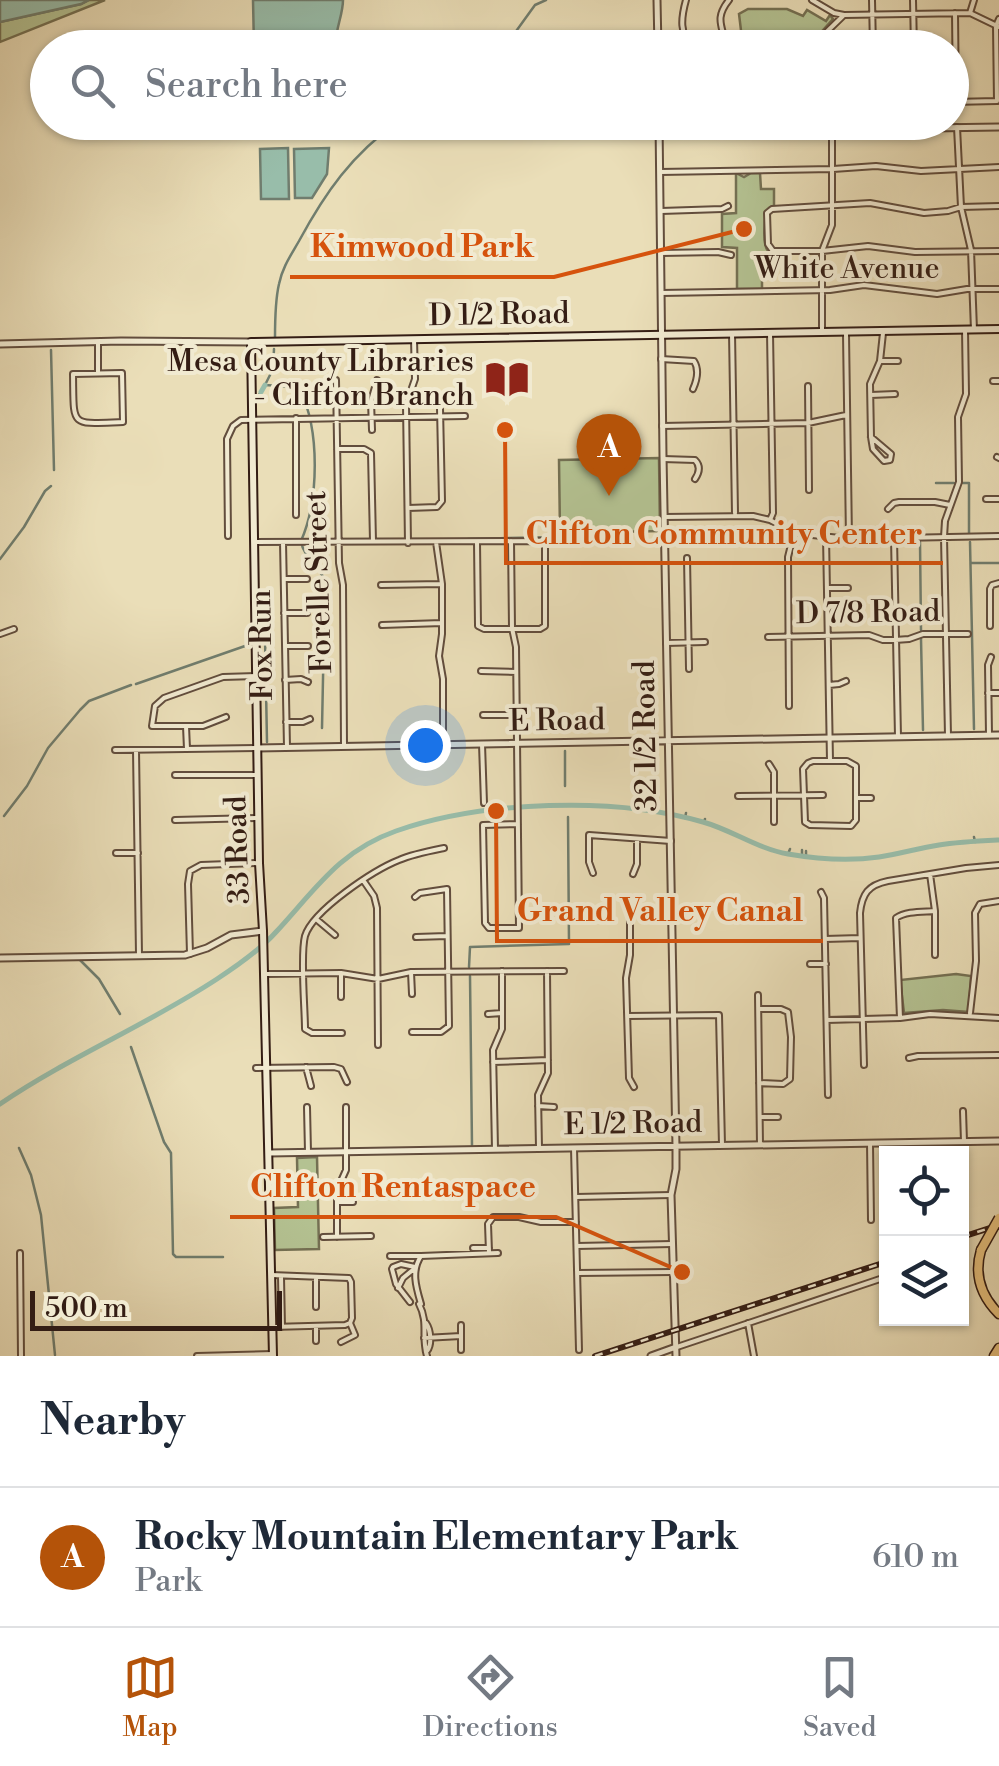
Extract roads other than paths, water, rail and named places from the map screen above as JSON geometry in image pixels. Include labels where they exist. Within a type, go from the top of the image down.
[{"type":"main road","name":"D 1/2 Road","points":[[251,342],[999,330]]},
{"type":"main road","name":"33 Road","points":[[251,342],[258,818],[273,1355]]},
{"type":"main road","points":[[998,1314],[980,1282],[978,1264],[981,1250],[999,1218]]},
{"type":"street","points":[[657,0],[658,30]]},
{"type":"street","points":[[684,30],[686,0]]},
{"type":"street","points":[[722,30],[722,11],[730,0]]},
{"type":"street","points":[[812,0],[844,15],[970,13],[998,27]]},
{"type":"street","points":[[872,0],[872,30]]},
{"type":"street","points":[[913,0],[913,30]]},
{"type":"street","points":[[970,13],[974,0]]},
{"type":"street","points":[[955,13],[955,30]]},
{"type":"street","points":[[828,30],[844,15]]},
{"type":"street","points":[[969,102],[997,101],[999,19]]},
{"type":"street","points":[[969,127],[999,127]]},
{"type":"street","name":"32 1/2 Road","points":[[660,140],[676,1356]]},
{"type":"street","points":[[822,332],[822,251],[832,225],[832,140]]},
{"type":"street","points":[[948,736],[944,538],[945,522],[958,487],[958,417],[966,394],[973,289],[971,250],[961,208],[957,140]]},
{"type":"street","points":[[660,172],[999,167]]},
{"type":"street","points":[[999,206],[924,213],[870,204],[772,208],[766,213],[768,244],[773,251],[868,246],[915,252],[999,250]]},
{"type":"street","points":[[660,210],[728,206]]},
{"type":"street","points":[[661,252],[731,255]]},
{"type":"street","name":"White Avenue","points":[[662,293],[876,286],[937,294],[999,288]]},
{"type":"street","points":[[871,437],[891,454],[890,460],[884,461],[873,450],[871,437],[871,382],[880,361],[881,331]]},
{"type":"street","points":[[846,332],[849,539]]},
{"type":"street","points":[[732,333],[734,516]]},
{"type":"street","points":[[770,333],[773,513],[770,520]]},
{"type":"street","points":[[408,543],[406,406],[415,379],[414,339]]},
{"type":"street","points":[[98,342],[98,374]]},
{"type":"street","name":"D 1/2 Road","points":[[0,344],[251,342]]},
{"type":"street","points":[[661,359],[694,360],[697,381],[693,388]]},
{"type":"street","points":[[880,361],[898,361]]},
{"type":"street","points":[[122,373],[124,422],[83,423],[75,416],[73,374],[98,374],[122,373]]},
{"type":"street","name":"Forelle Street","points":[[336,380],[338,564],[344,602],[344,746]]},
{"type":"street","points":[[372,430],[372,396],[377,380]]},
{"type":"street","points":[[808,386],[810,490]]},
{"type":"street","points":[[870,395],[895,394]]},
{"type":"street","points":[[407,508],[437,507],[442,501],[440,408]]},
{"type":"street","points":[[228,536],[227,439],[238,421],[465,416]]},
{"type":"street","points":[[662,426],[808,424],[847,416]]},
{"type":"street","points":[[296,418],[296,516]]},
{"type":"street","points":[[337,449],[371,452],[373,541]]},
{"type":"street","points":[[663,459],[695,460],[699,472],[695,479]]},
{"type":"street","points":[[986,500],[999,499]]},
{"type":"street","points":[[888,509],[899,502],[950,506]]},
{"type":"street","points":[[664,517],[757,516],[794,533],[849,539],[999,536]]},
{"type":"street","points":[[789,706],[788,557],[794,533]]},
{"type":"street","points":[[826,535],[830,762]]},
{"type":"street","points":[[894,538],[898,737]]},
{"type":"street","points":[[254,542],[545,540],[545,626],[478,626],[476,542]]},
{"type":"street","points":[[511,541],[512,628],[516,647],[520,928],[490,928],[485,922],[484,825],[518,824]]},
{"type":"street","name":"Fox Run","points":[[283,542],[287,747]]},
{"type":"street","points":[[436,542],[442,584],[442,745]]},
{"type":"street","points":[[687,558],[688,669]]},
{"type":"street","points":[[284,579],[306,579]]},
{"type":"street","points":[[990,626],[990,589],[999,583]]},
{"type":"street","points":[[381,585],[442,584]]},
{"type":"street","points":[[828,588],[848,588]]},
{"type":"street","points":[[284,613],[307,612]]},
{"type":"street","points":[[382,625],[442,623]]},
{"type":"street","points":[[0,634],[14,629]]},
{"type":"street","name":"D 7/8 Road","points":[[768,637],[869,636],[896,640],[923,634],[968,634]]},
{"type":"street","points":[[666,643],[705,642]]},
{"type":"street","points":[[285,646],[308,646]]},
{"type":"street","points":[[989,735],[990,658]]},
{"type":"street","points":[[481,672],[516,672]]},
{"type":"street","points":[[226,718],[203,726],[152,726],[155,706],[164,698],[223,677],[257,676]]},
{"type":"street","points":[[286,680],[308,682]]},
{"type":"street","points":[[829,685],[846,681]]},
{"type":"street","points":[[988,693],[999,693]]},
{"type":"street","points":[[483,715],[517,715]]},
{"type":"street","points":[[286,722],[310,719]]},
{"type":"street","points":[[186,726],[187,749]]},
{"type":"street","name":"E Road","points":[[115,750],[999,735]]},
{"type":"street","points":[[482,744],[484,803]]},
{"type":"street","points":[[136,750],[139,956]]},
{"type":"street","points":[[847,761],[856,769],[853,825],[805,822],[802,769],[812,762],[830,762],[847,761]]},
{"type":"street","points":[[769,764],[774,772],[774,822]]},
{"type":"street","points":[[174,774],[258,774]]},
{"type":"street","points":[[738,796],[823,795]]},
{"type":"street","points":[[856,798],[871,798]]},
{"type":"street","points":[[175,820],[258,818]]},
{"type":"street","points":[[594,873],[589,862],[589,835],[671,841]]},
{"type":"street","points":[[633,874],[637,840]]},
{"type":"street","points":[[342,1032],[312,1033],[306,1029],[306,934],[316,918],[363,880],[399,860],[444,848]]},
{"type":"street","points":[[116,853],[138,853]]},
{"type":"street","points":[[190,954],[190,871],[205,864],[259,863]]},
{"type":"street","points":[[864,1065],[860,938],[861,901],[868,889],[877,883],[999,865]]},
{"type":"street","points":[[930,874],[935,955]]},
{"type":"street","points":[[363,880],[377,908],[378,1045]]},
{"type":"street","points":[[412,1032],[441,1032],[448,1026],[447,889],[420,892],[415,897]]},
{"type":"street","points":[[820,892],[824,898],[828,1095]]},
{"type":"street","points":[[970,1015],[976,961],[975,914],[980,904],[999,901]]},
{"type":"street","points":[[630,904],[626,978],[629,1078],[634,1087]]},
{"type":"street","points":[[900,1018],[896,918],[934,911]]},
{"type":"street","points":[[316,918],[335,934]]},
{"type":"street","points":[[0,958],[190,954],[231,935],[263,934]]},
{"type":"street","points":[[416,937],[447,936]]},
{"type":"street","points":[[825,939],[860,938]]},
{"type":"street","points":[[810,964],[826,964]]},
{"type":"street","points":[[495,1149],[493,1050],[502,1028],[502,971]]},
{"type":"street","points":[[539,1148],[538,1095],[548,1073],[547,971]]},
{"type":"street","points":[[264,974],[341,973],[376,979],[411,972],[564,971]]},
{"type":"street","points":[[411,972],[412,994]]},
{"type":"street","points":[[341,973],[341,997]]},
{"type":"street","points":[[758,995],[760,1145]]},
{"type":"street","points":[[758,1009],[788,1012],[790,1026],[790,1078],[783,1084],[759,1084]]},
{"type":"street","points":[[488,1014],[502,1013]]},
{"type":"street","points":[[827,1020],[930,1014],[999,1018]]},
{"type":"street","points":[[628,1016],[718,1015],[722,1146]]},
{"type":"street","points":[[909,1058],[999,1056]]},
{"type":"street","points":[[493,1062],[548,1060]]},
{"type":"street","points":[[256,1068],[334,1066],[341,1069],[347,1082]]},
{"type":"street","points":[[306,1067],[311,1086]]},
{"type":"street","points":[[538,1106],[554,1106]]},
{"type":"street","points":[[308,1107],[308,1152]]},
{"type":"street","points":[[337,1237],[337,1190],[346,1170],[346,1107]]},
{"type":"street","points":[[963,1111],[964,1142]]},
{"type":"street","points":[[760,1117],[778,1118]]},
{"type":"street","name":"E 1/2 Road","points":[[268,1153],[999,1141]]},
{"type":"street","points":[[870,1144],[871,1220]]},
{"type":"street","points":[[574,1148],[579,1350]]},
{"type":"street","points":[[576,1197],[671,1195]]},
{"type":"street","points":[[337,1202],[353,1202]]},
{"type":"street","points":[[473,1248],[489,1250],[491,1219],[520,1216],[537,1222],[576,1222]]},
{"type":"street","points":[[323,1237],[371,1236]]},
{"type":"street","points":[[576,1246],[672,1244]]},
{"type":"street","points":[[20,1253],[21,1356]]},
{"type":"street","points":[[390,1256],[498,1253]]},
{"type":"street","points":[[418,1256],[416,1283],[426,1323],[427,1354]]},
{"type":"street","points":[[410,1302],[394,1280],[393,1267],[416,1267]]},
{"type":"street","points":[[398,1288],[416,1267]]},
{"type":"street","points":[[578,1273],[672,1272]]},
{"type":"street","points":[[271,1275],[347,1277],[352,1282],[352,1318],[347,1324],[272,1327]]},
{"type":"street","points":[[281,1275],[282,1327]]},
{"type":"street","points":[[316,1278],[316,1307]]},
{"type":"street","points":[[651,1356],[879,1279]]},
{"type":"street","points":[[748,1323],[754,1356]]},
{"type":"street","points":[[341,1342],[356,1338],[347,1324]]},
{"type":"street","points":[[460,1325],[461,1350]]},
{"type":"street","points":[[316,1326],[316,1341]]},
{"type":"street","points":[[427,1338],[461,1336]]},
{"type":"street","points":[[196,1356],[273,1355]]},
{"type":"waterway","points":[[517,30],[535,5],[546,0]]},
{"type":"waterway","points":[[275,338],[282,272],[341,175],[375,140]]},
{"type":"waterway","points":[[274,349],[273,369],[265,385],[300,390],[314,445],[314,486],[301,541],[325,580],[322,728]]},
{"type":"waterway","points":[[51,350],[54,470]]},
{"type":"waterway","points":[[261,392],[265,385]]},
{"type":"waterway","points":[[256,399],[261,392]]},
{"type":"waterway","points":[[936,483],[954,483]]},
{"type":"waterway","points":[[963,483],[969,483],[969,533]]},
{"type":"waterway","points":[[0,559],[51,486]]},
{"type":"waterway","points":[[468,539],[559,537]]},
{"type":"waterway","points":[[920,542],[921,630]]},
{"type":"waterway","points":[[970,542],[974,729]]},
{"type":"waterway","points":[[972,563],[999,563]]},
{"type":"waterway","points":[[265,637],[267,742]]},
{"type":"waterway","points":[[921,639],[923,730]]},
{"type":"waterway","points":[[136,684],[245,646]]},
{"type":"waterway","points":[[4,816],[27,786],[48,748],[80,710],[89,701],[131,685]]},
{"type":"waterway","points":[[565,751],[565,786]]},
{"type":"waterway","points":[[0,1104],[190,996],[240,963],[270,939],[329,873],[359,849],[396,831],[430,821],[508,808],[630,808],[703,822],[777,852],[834,859],[879,857],[946,844],[999,840]]},
{"type":"waterway","points":[[685,818],[686,813]]},
{"type":"waterway","points":[[469,967],[470,947],[569,944],[568,817]]},
{"type":"waterway","points":[[974,837],[975,842]]},
{"type":"waterway","points":[[788,854],[790,849]]},
{"type":"waterway","points":[[802,850],[802,855]]},
{"type":"waterway","points":[[80,960],[99,979],[120,1014]]},
{"type":"waterway","points":[[470,976],[472,1145]]},
{"type":"waterway","points":[[131,1047],[171,1153],[173,1254],[223,1257]]},
{"type":"waterway","points":[[19,1148],[41,1215],[55,1355]]},
{"type":"railway","points":[[965,1236],[999,1225]]},
{"type":"railway","points":[[595,1356],[879,1264]]},
{"type":"place","name":"Kimwood Park","points":[[744,229]]},
{"type":"place","name":"Mesa County Libraries - Clifton Branch","points":[[507,379]]},
{"type":"place","name":"Clifton Community Center","points":[[505,430]]},
{"type":"place","name":"Rocky Mountain Elementary Park","points":[[609,496]]},
{"type":"place","name":"Grand Valley Canal","points":[[496,811]]},
{"type":"place","name":"Clifton Rentaspace","points":[[682,1272]]}]
